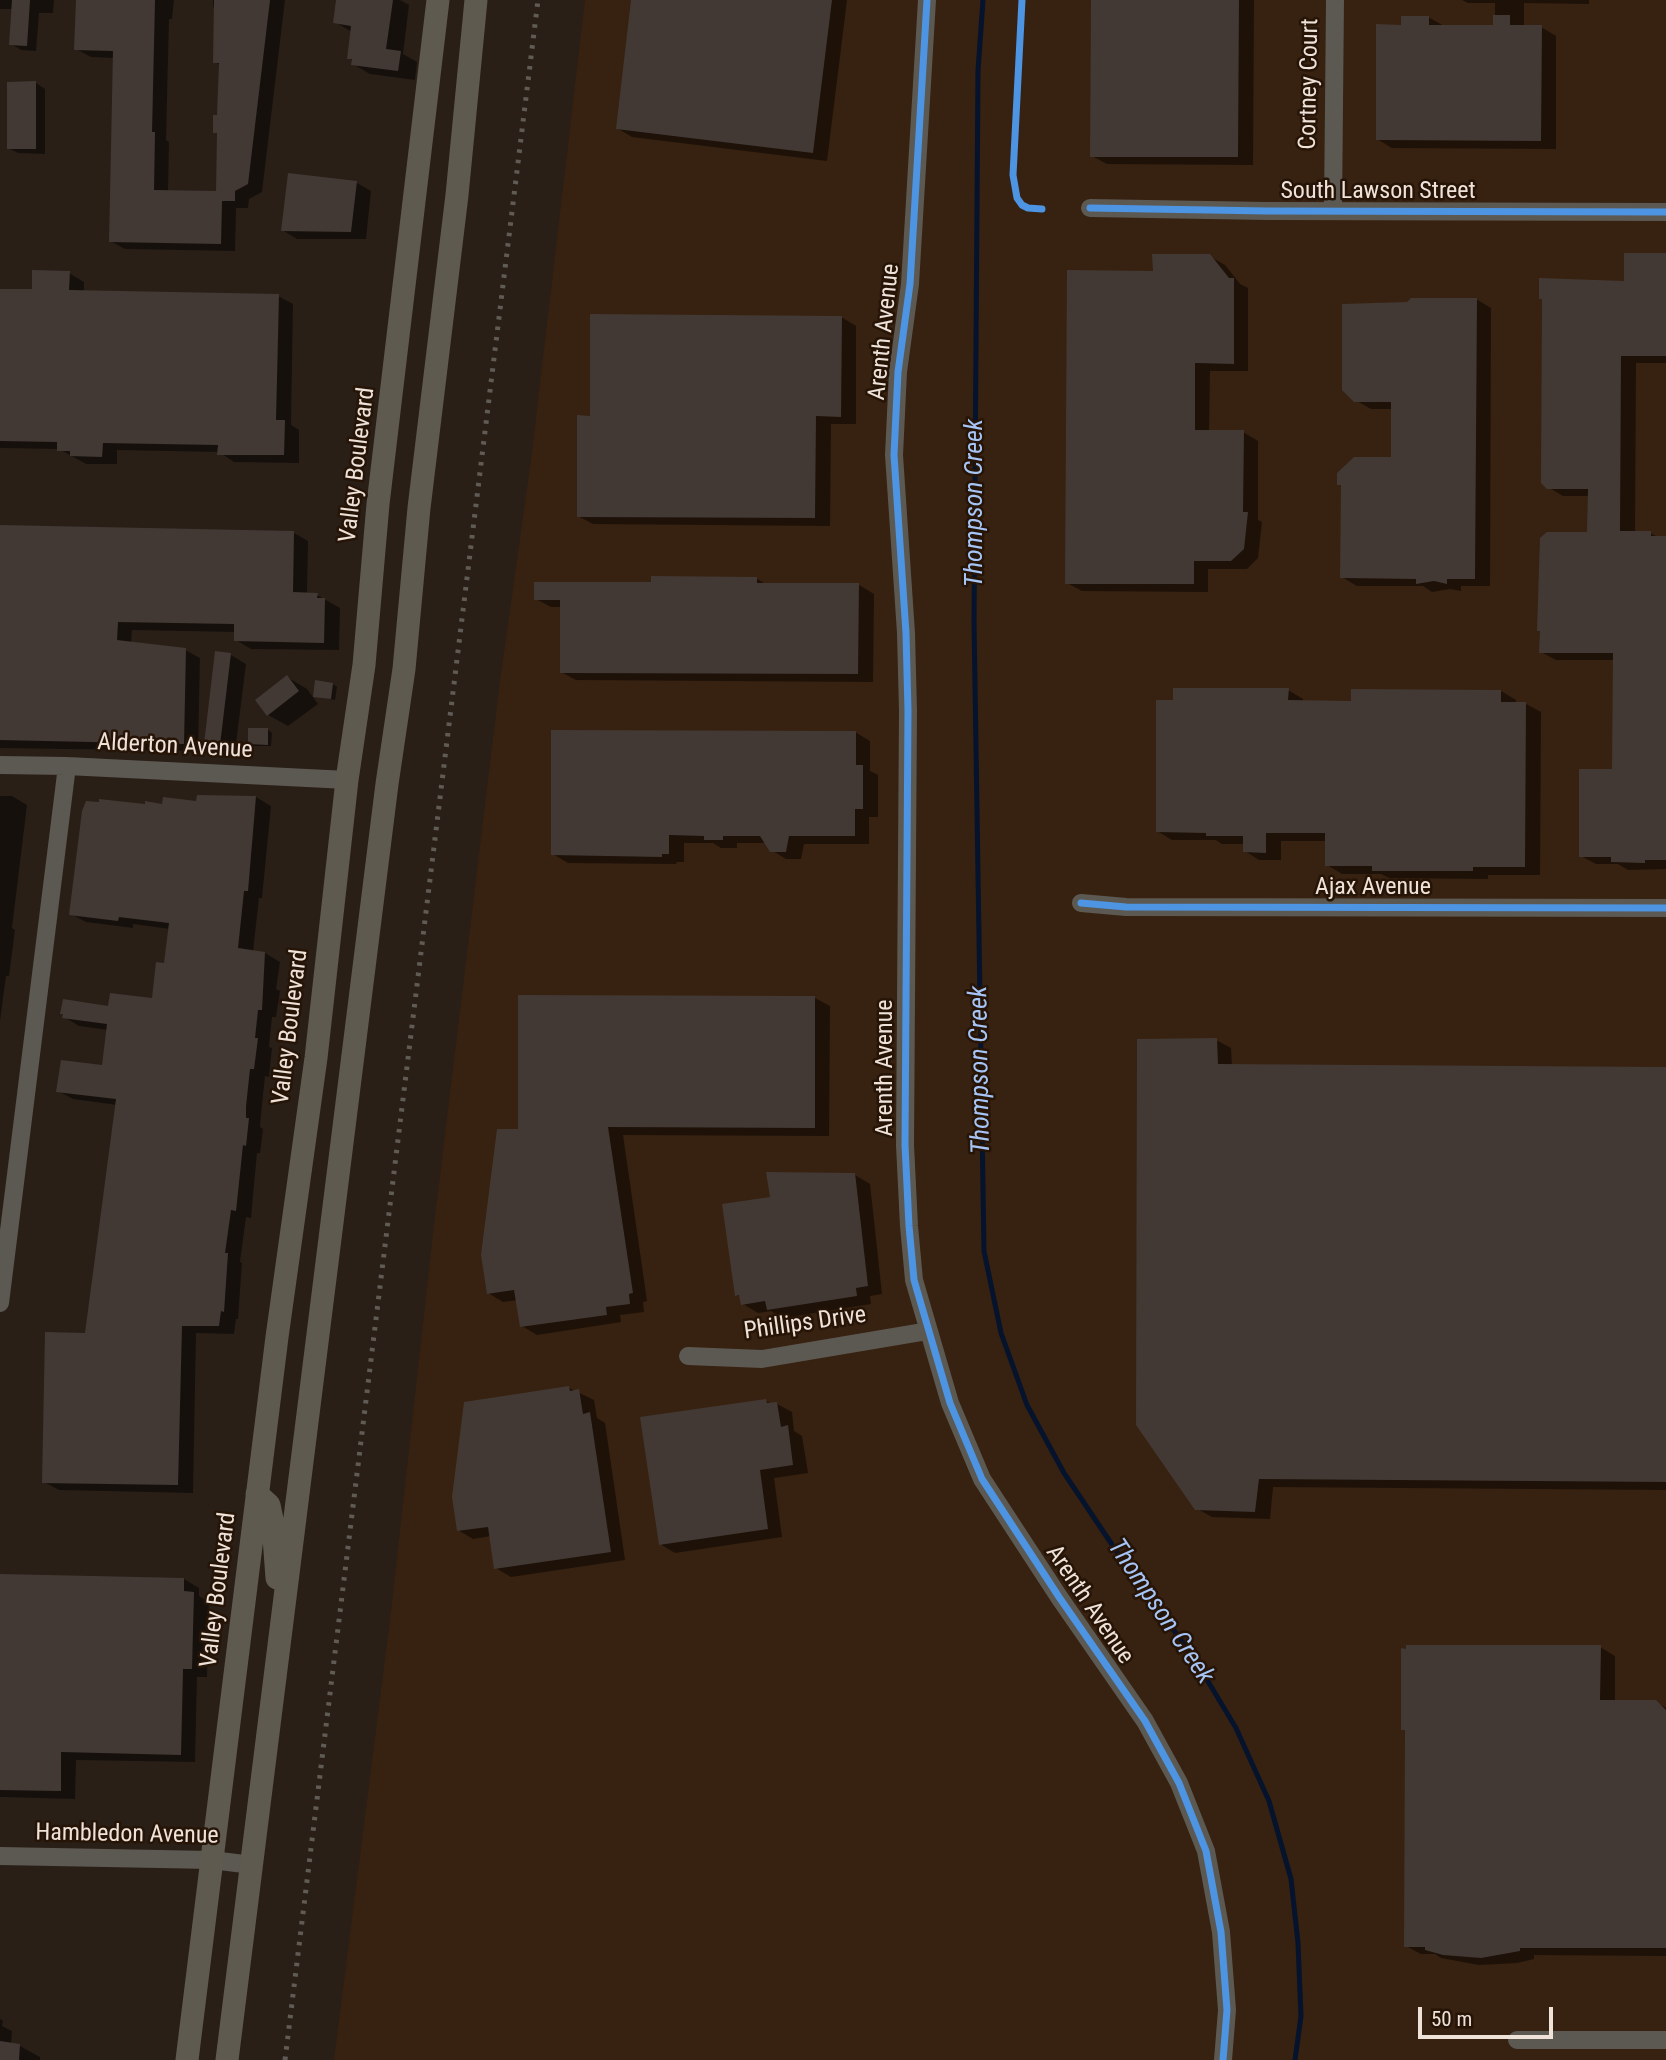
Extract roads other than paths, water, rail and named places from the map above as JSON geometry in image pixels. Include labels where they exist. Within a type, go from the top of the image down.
[{"type":"main road","name":"Valley Boulevard","points":[[187,2060],[257,1494],[316,1058],[347,780],[364,665],[379,504],[438,0]]},
{"type":"main road","points":[[228,2060],[387,784],[404,669],[419,508],[456,209],[475,0]]},
{"type":"main road","points":[[347,780],[387,784]]},
{"type":"main road","points":[[257,1494],[269,1505],[273,1524],[281,1634]]},
{"type":"street","name":"Arenth Avenue","points":[[927,0],[910,284],[898,372],[894,455],[906,634],[908,711],[905,1145],[914,1280],[950,1403],[982,1479],[1145,1721],[1179,1783],[1206,1851],[1222,1932],[1227,2010],[1223,2060]]},
{"type":"street","name":"Cortney Court","points":[[1333,210],[1335,0]]},
{"type":"street","name":"South Lawson Street","points":[[1090,208],[1666,212]]},
{"type":"street","name":"Alderton Avenue","points":[[0,765],[347,780]]},
{"type":"street","points":[[0,1303],[67,766]]},
{"type":"street","name":"Ajax Avenue","points":[[1081,903],[1126,908],[1666,908]]},
{"type":"street","name":"Phillips Drive","points":[[688,1356],[762,1359],[928,1331]]},
{"type":"street","name":"Hambledon Avenue","points":[[0,1856],[212,1860],[252,1865]]},
{"type":"street","points":[[1517,2040],[1666,2040]]},
{"type":"waterway","name":"Thompson Creek","points":[[983,0],[978,71],[974,621],[984,1251],[1001,1333],[1027,1405],[1064,1473],[1119,1555],[1194,1658],[1236,1728],[1269,1801],[1291,1879],[1298,1943],[1301,2016],[1295,2060]]},
{"type":"railway","points":[[285,2060],[538,0]]}]
